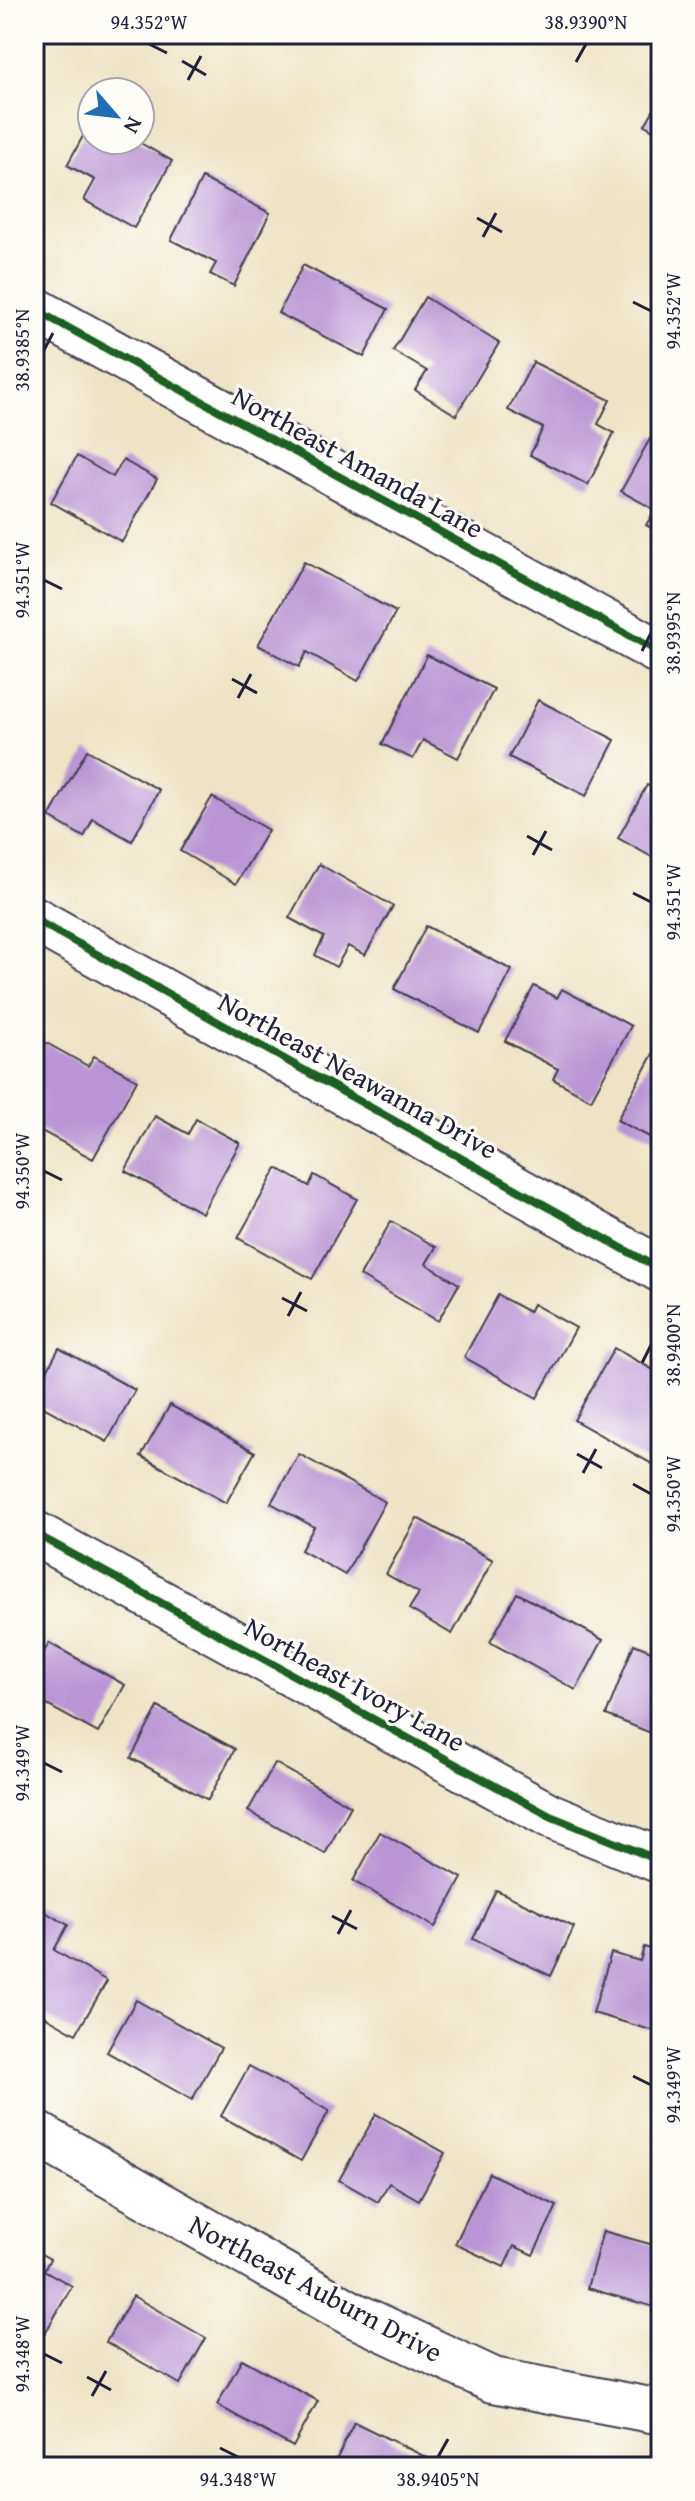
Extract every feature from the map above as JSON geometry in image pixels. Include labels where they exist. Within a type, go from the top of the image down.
[{"type":"street","name":"Northeast Amanda Lane","points":[[34,309],[661,653]]},
{"type":"street","name":"Northeast Neawanna Drive","points":[[34,919],[661,1270]]},
{"type":"street","name":"Northeast Ivory Lane","points":[[34,1533],[550,1816],[661,1861]]},
{"type":"street","name":"Northeast Auburn Drive","points":[[34,2132],[352,2314],[493,2380],[661,2412]]},
{"type":"building","points":[[661,97],[661,135],[645,125]]},
{"type":"building","points":[[76,149],[76,156],[156,156],[156,152],[172,161],[134,228],[84,200],[95,180],[67,165]]},
{"type":"building","points":[[202,178],[270,213],[234,286],[210,274],[216,263],[171,240]]},
{"type":"building","points":[[303,265],[388,309],[364,357],[278,313]]},
{"type":"building","points":[[425,297],[499,343],[456,415],[415,390],[427,371],[393,351]]},
{"type":"building","points":[[533,362],[610,400],[598,424],[614,433],[588,485],[530,455],[543,428],[508,410]]},
{"type":"building","points":[[652,435],[661,440],[661,533],[646,525],[655,510],[621,491]]},
{"type":"building","points":[[77,456],[113,477],[123,460],[157,479],[122,542],[51,502]]},
{"type":"building","points":[[304,562],[396,612],[358,681],[307,652],[299,667],[258,645]]},
{"type":"building","points":[[427,655],[494,689],[458,758],[423,740],[413,759],[382,744]]},
{"type":"building","points":[[538,700],[615,740],[586,796],[509,757]]},
{"type":"building","points":[[87,750],[159,790],[132,841],[93,819],[84,837],[49,817]]},
{"type":"building","points":[[647,785],[661,793],[661,862],[618,838]]},
{"type":"building","points":[[212,797],[268,830],[236,884],[180,851]]},
{"type":"building","points":[[319,864],[393,906],[365,955],[348,946],[336,967],[315,955],[324,937],[289,918]]},
{"type":"building","points":[[426,926],[512,970],[479,1033],[394,989]]},
{"type":"building","points":[[534,986],[557,998],[562,989],[631,1026],[591,1100],[553,1079],[558,1069],[505,1041]]},
{"type":"building","points":[[661,1039],[661,1143],[617,1120]]},
{"type":"building","points":[[43,1041],[88,1066],[94,1056],[137,1080],[93,1159],[34,1127],[34,1058]]},
{"type":"building","points":[[155,1116],[188,1134],[196,1119],[240,1143],[202,1213],[125,1171]]},
{"type":"building","points":[[277,1168],[309,1186],[314,1175],[357,1199],[312,1279],[238,1238]]},
{"type":"building","points":[[391,1221],[436,1247],[426,1264],[459,1284],[438,1321],[360,1276]]},
{"type":"building","points":[[498,1295],[529,1312],[533,1304],[576,1328],[537,1398],[464,1357]]},
{"type":"building","points":[[59,1348],[135,1390],[107,1442],[34,1402],[34,1395]]},
{"type":"building","points":[[614,1348],[661,1374],[654,1389],[661,1393],[661,1456],[656,1466],[574,1420]]},
{"type":"building","points":[[170,1405],[255,1452],[226,1503],[141,1456]]},
{"type":"building","points":[[299,1454],[385,1502],[345,1575],[301,1550],[314,1527],[271,1503]]},
{"type":"building","points":[[417,1518],[493,1560],[452,1634],[409,1609],[419,1593],[386,1574]]},
{"type":"building","points":[[517,1593],[603,1640],[576,1690],[490,1642]]},
{"type":"building","points":[[49,1643],[125,1685],[98,1733],[34,1698],[34,1669]]},
{"type":"building","points":[[634,1644],[661,1655],[658,1673],[661,1674],[661,1737],[606,1715]]},
{"type":"building","points":[[158,1707],[235,1749],[208,1800],[131,1758]]},
{"type":"building","points":[[275,1763],[351,1806],[325,1854],[248,1811]]},
{"type":"building","points":[[380,1832],[462,1878],[435,1927],[353,1881]]},
{"type":"building","points":[[496,1890],[574,1927],[551,1976],[473,1939]]},
{"type":"building","points":[[38,1908],[68,1925],[54,1950],[107,1981],[76,2034],[34,2010],[34,1915]]},
{"type":"building","points":[[644,1947],[661,1952],[661,2033],[593,2013],[611,1953],[640,1961]]},
{"type":"building","points":[[136,2000],[221,2048],[192,2100],[107,2052]]},
{"type":"building","points":[[249,2066],[329,2111],[301,2161],[221,2116]]},
{"type":"building","points":[[376,2114],[445,2153],[419,2200],[389,2183],[378,2202],[339,2180]]},
{"type":"building","points":[[489,2173],[557,2206],[533,2255],[514,2246],[504,2267],[455,2244]]},
{"type":"building","points":[[603,2231],[661,2247],[661,2309],[587,2288]]},
{"type":"building","points":[[34,2250],[50,2259],[44,2270],[72,2286],[43,2337],[34,2332]]},
{"type":"building","points":[[133,2296],[206,2338],[180,2384],[106,2342]]},
{"type":"building","points":[[242,2359],[318,2401],[293,2447],[217,2405]]},
{"type":"building","points":[[354,2422],[446,2467],[333,2467]]},
{"type":"cycle path","points":[[34,309],[661,653]]},
{"type":"cycle path","points":[[34,919],[661,1270]]},
{"type":"cycle path","points":[[34,1533],[550,1816],[661,1861]]}]
